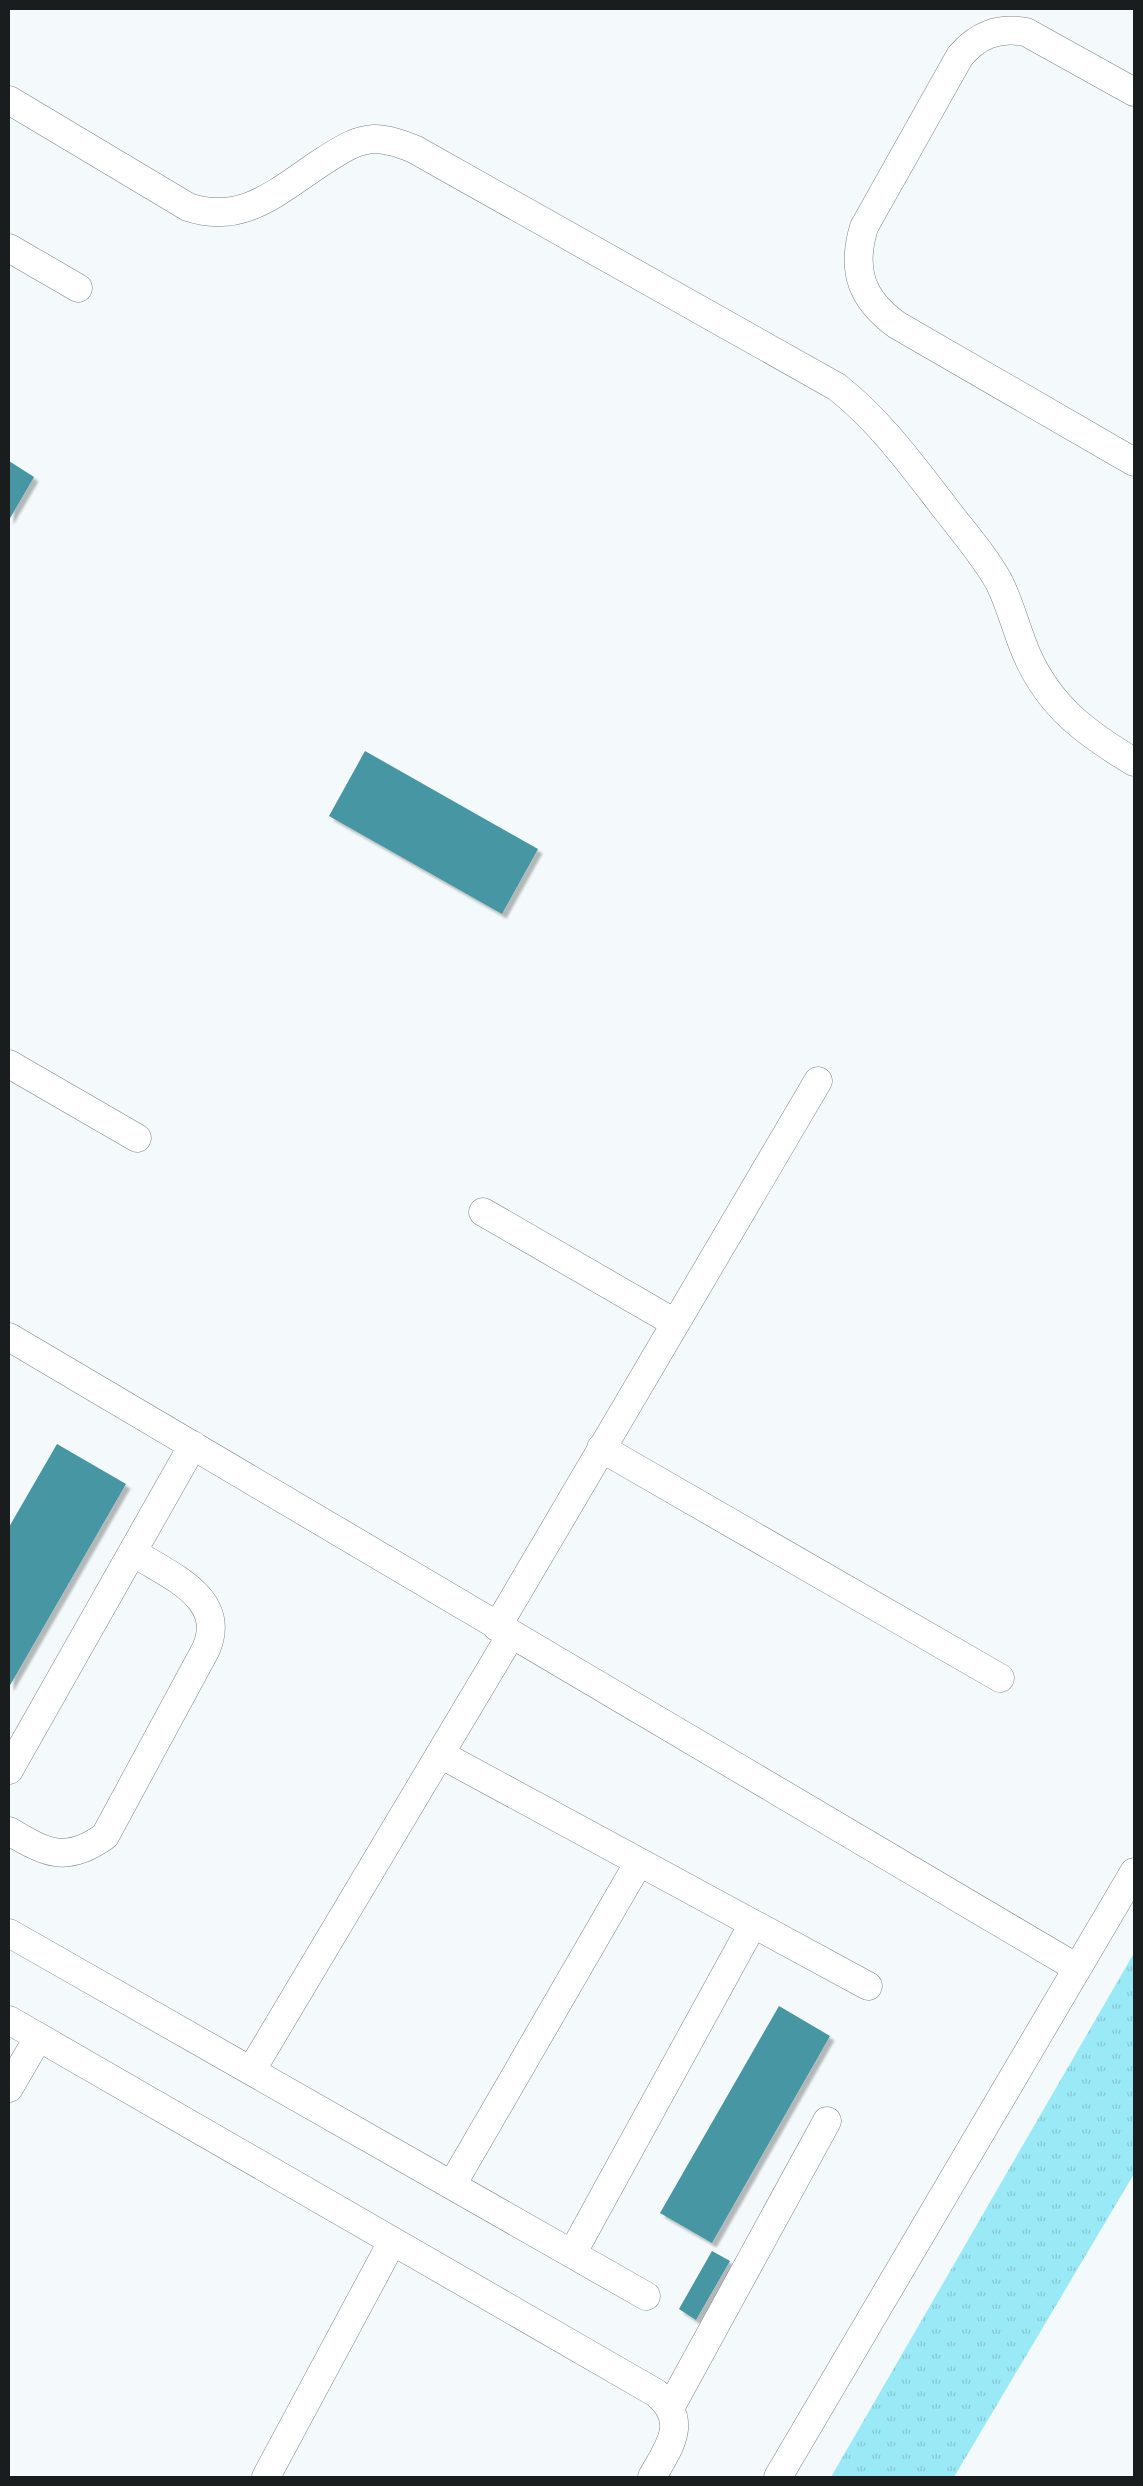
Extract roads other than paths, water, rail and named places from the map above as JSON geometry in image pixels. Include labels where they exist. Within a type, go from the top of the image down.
[{"type":"street","points":[[1134,92],[1026,32],[1011,29],[996,31],[982,36],[960,56],[864,227],[858,245],[858,264],[862,282],[870,300],[882,314],[897,325],[1134,462]]},
{"type":"street","points":[[9,100],[188,207],[219,214],[249,208],[347,146],[375,139],[395,142],[414,149],[837,387],[863,407],[885,430],[980,551],[1000,585],[1038,676],[1062,709],[1084,730],[1134,762]]},
{"type":"street","points":[[9,248],[78,288]]},
{"type":"street","points":[[9,1064],[137,1138]]},
{"type":"street","points":[[251,2071],[440,1754],[602,1448],[818,1081]]},
{"type":"street","points":[[483,1212],[675,1323]]},
{"type":"street","points":[[9,1337],[1077,1968]]},
{"type":"street","points":[[9,1770],[193,1446]]},
{"type":"street","points":[[602,1448],[1000,1678]]},
{"type":"street","points":[[9,1831],[36,1847],[54,1853],[72,1853],[90,1847],[104,1836],[206,1649],[212,1633],[211,1617],[201,1597],[133,1552]]},
{"type":"street","points":[[440,1754],[868,1986]]},
{"type":"street","points":[[452,2185],[639,1862]]},
{"type":"street","points":[[778,2477],[1134,1872]]},
{"type":"street","points":[[572,2254],[752,1924]]},
{"type":"street","points":[[9,1933],[646,2296]]},
{"type":"street","points":[[9,2020],[656,2393],[670,2408],[675,2429],[673,2440],[652,2477]]},
{"type":"street","points":[[9,2088],[38,2038]]},
{"type":"street","points":[[670,2408],[827,2121]]},
{"type":"street","points":[[266,2477],[392,2242]]}]
